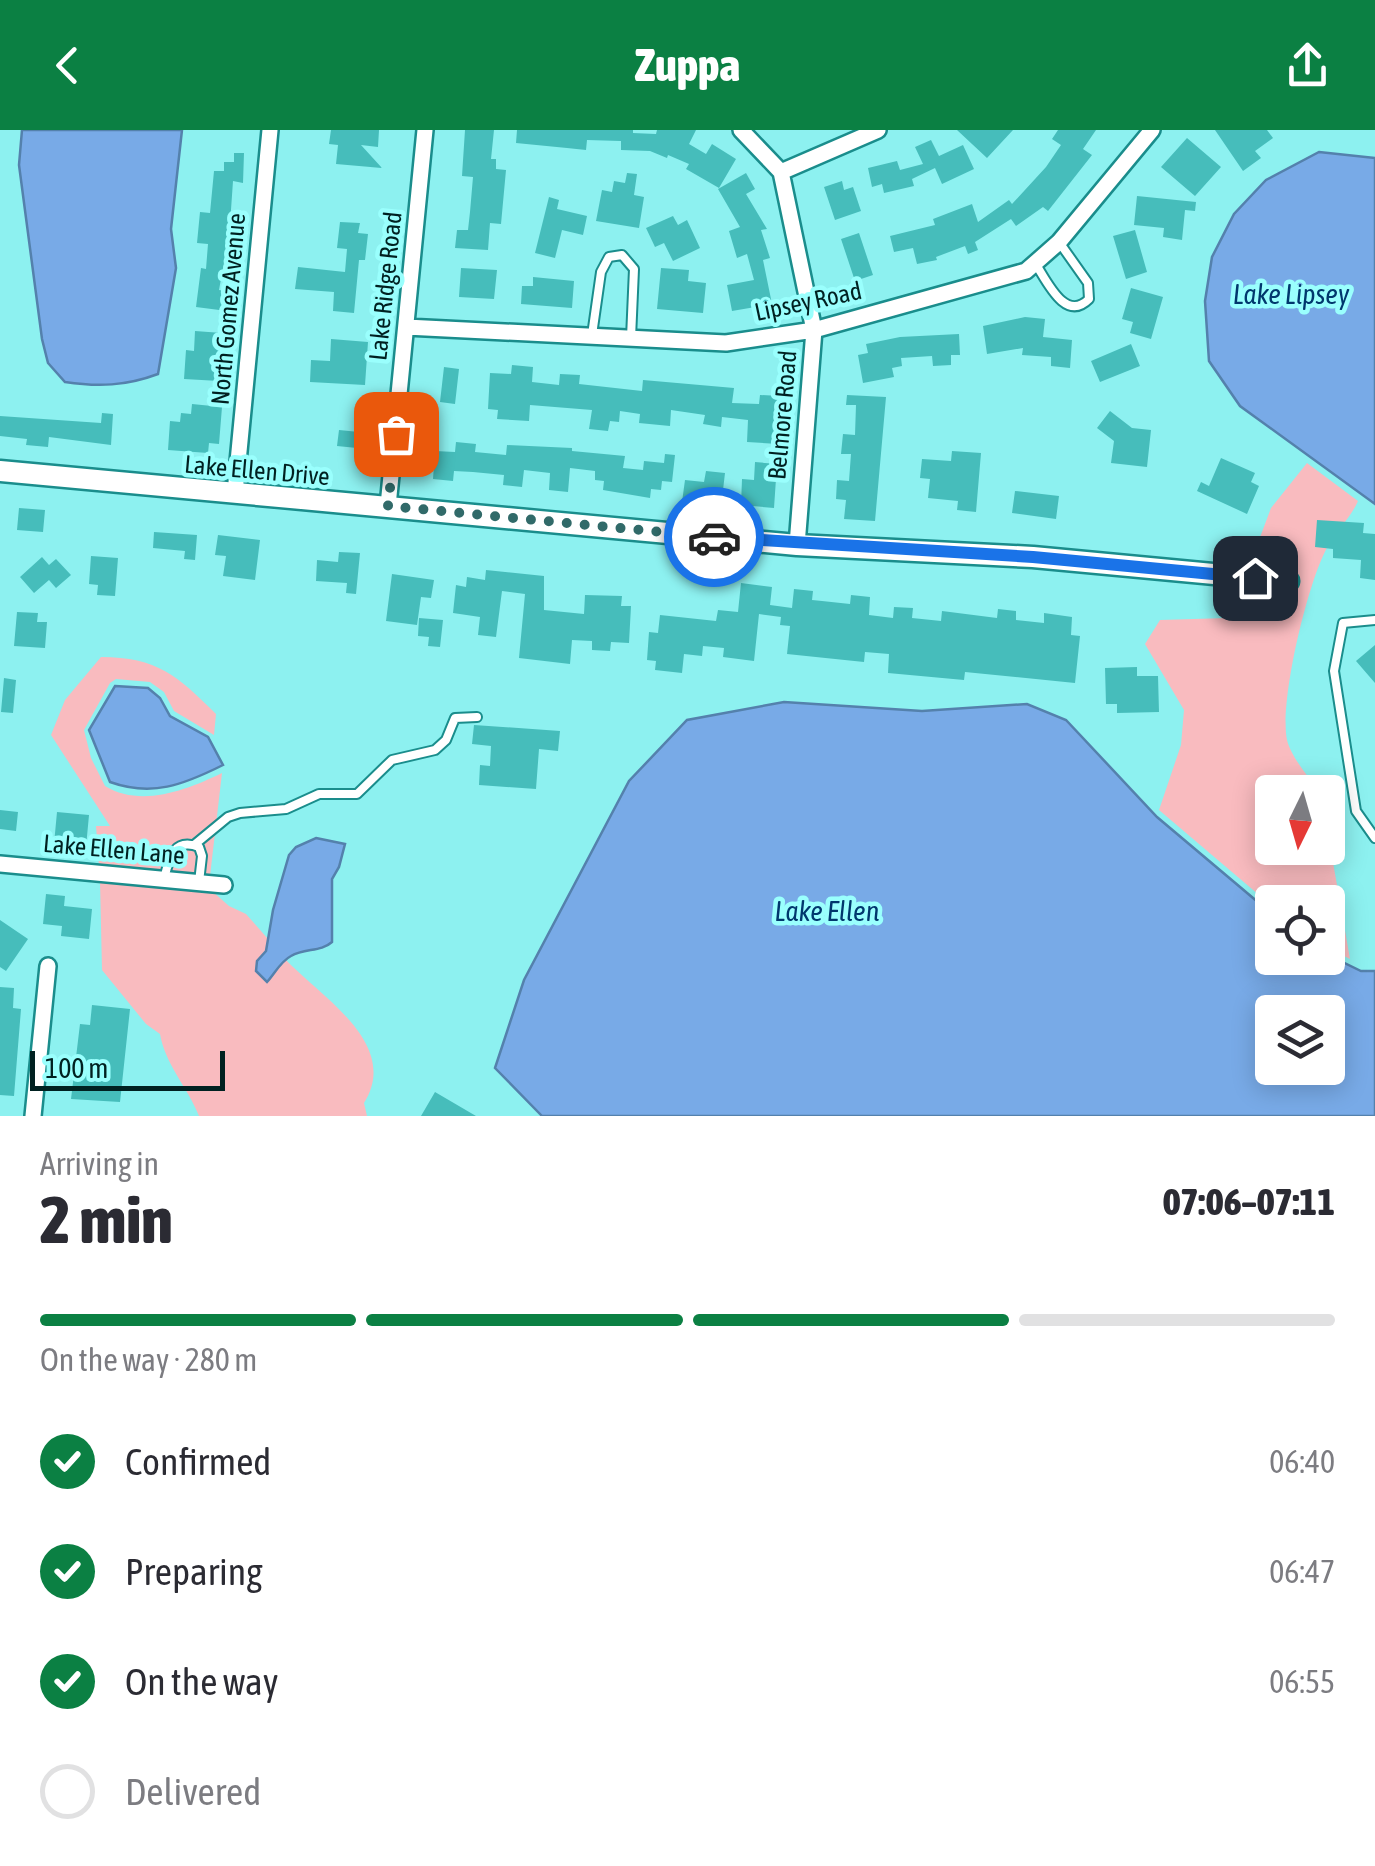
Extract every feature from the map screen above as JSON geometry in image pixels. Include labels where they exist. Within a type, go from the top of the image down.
[{"type":"street","name":"North Gomez Avenue","points":[[236,493],[270,130]]},
{"type":"street","name":"Lake Ridge Road","points":[[388,506],[425,130]]},
{"type":"street","points":[[740,130],[781,172],[878,130]]},
{"type":"street","name":"Lipsey Road","points":[[406,326],[726,343],[814,330],[1026,271],[1059,242],[1152,130]]},
{"type":"street","name":"Belmore Road","points":[[781,172],[814,330],[797,544]]},
{"type":"street","name":"Lake Ellen Drive","points":[[0,471],[797,544],[1033,557],[1288,581]]},
{"type":"street","name":"Lake Ellen Lane","points":[[0,864],[224,884]]},
{"type":"street","points":[[34,1116],[48,966]]},
{"type":"lane","points":[[1034,263],[1060,300],[1076,307],[1083,305],[1089,298],[1088,283],[1059,242]]},
{"type":"lane","points":[[592,336],[600,272],[609,258],[622,255],[634,269],[631,338]]},
{"type":"lane","points":[[1375,620],[1344,623],[1334,671],[1356,810],[1375,838]]},
{"type":"lane","points":[[164,880],[173,850],[179,844],[194,845],[228,817],[286,809],[320,794],[358,794],[392,760],[435,750],[446,740],[454,718],[477,717]]},
{"type":"lane","points":[[194,845],[202,856],[199,882]]},
{"type":"shaded area","points":[[1307,463],[1358,501],[1320,563],[1291,671],[1287,740],[1307,775],[1255,775],[1255,865],[1333,865],[1337,885],[1255,885],[1255,892],[1159,810],[1181,745],[1184,710],[1145,644],[1160,620],[1227,618],[1248,585],[1271,508]]},
{"type":"shaded area","points":[[101,657],[137,661],[165,671],[216,714],[214,735],[174,711],[164,692],[150,682],[116,679],[84,730],[91,758],[105,786],[119,792],[134,796],[164,794],[222,773],[210,876],[99,866],[96,826],[110,826],[51,735],[65,700]]},
{"type":"shaded area","points":[[100,881],[212,891],[246,914],[268,939],[266,951],[257,961],[268,981],[285,959],[336,1006],[365,1042],[372,1061],[373,1081],[364,1103],[367,1116],[199,1116],[167,1056],[160,1034],[146,1024],[102,970]]},
{"type":"shaded area","points":[[1345,931],[1350,959],[1345,956]]},
{"type":"water","points":[[22,130],[182,130],[171,229],[176,268],[158,374],[123,383],[77,384],[65,382],[48,363],[19,165]]},
{"type":"water","name":"Lake Lipsey","points":[[1319,152],[1375,158],[1375,504],[1240,406],[1209,361],[1205,301],[1212,257],[1234,214],[1266,180]]},
{"type":"water","points":[[115,686],[148,688],[160,698],[170,716],[208,737],[223,765],[167,787],[140,788],[110,782],[89,730]]},
{"type":"water","name":"Lake Ellen","points":[[784,702],[922,711],[1027,704],[1066,720],[1157,817],[1255,900],[1255,975],[1345,975],[1345,963],[1361,971],[1375,971],[1375,1116],[542,1116],[495,1068],[524,980],[629,781],[687,720]]},
{"type":"water","points":[[316,838],[345,844],[332,879],[332,942],[287,958],[267,982],[256,971],[257,961],[266,951],[289,855],[296,847]]},
{"type":"building","points":[[331,130],[379,130],[378,147],[361,145],[382,168],[336,164],[338,145],[329,144]]},
{"type":"building","points":[[465,130],[494,130],[491,159],[496,159],[496,169],[506,170],[501,224],[490,223],[488,250],[455,248],[457,230],[468,230],[473,177],[462,176]]},
{"type":"building","points":[[517,130],[633,130],[656,134],[657,130],[696,130],[689,144],[706,154],[712,144],[736,159],[719,188],[686,169],[689,164],[650,151],[621,150],[621,141],[587,140],[586,150],[516,143]]},
{"type":"building","points":[[957,130],[1013,130],[987,158]]},
{"type":"building","points":[[1058,130],[1096,130],[1083,149],[1092,155],[1048,211],[1043,207],[1016,226],[1011,219],[975,242],[978,250],[968,254],[965,246],[936,257],[937,260],[917,264],[913,248],[894,252],[890,236],[935,225],[933,219],[972,204],[978,222],[1009,200],[1012,204],[1061,145],[1052,139]]},
{"type":"building","points":[[1215,130],[1267,130],[1273,138],[1255,151],[1261,158],[1243,171]]},
{"type":"building","points":[[1187,138],[1221,167],[1195,196],[1161,167]]},
{"type":"building","points":[[931,140],[939,156],[963,145],[974,169],[942,184],[935,168],[912,179],[914,186],[884,193],[882,184],[872,187],[868,168],[897,161],[900,170],[923,164],[915,147]]},
{"type":"building","points":[[234,153],[244,153],[243,183],[233,181],[230,224],[240,225],[239,236],[229,235],[219,290],[230,292],[227,311],[196,307],[208,244],[197,243],[200,212],[210,213],[214,171],[224,171],[224,162],[234,162]]},
{"type":"building","points":[[627,173],[637,174],[634,195],[644,197],[639,228],[596,221],[602,190],[612,192],[614,181],[625,183]]},
{"type":"building","points":[[746,173],[755,189],[746,194],[767,229],[761,230],[770,258],[763,260],[772,304],[732,311],[727,285],[754,280],[747,254],[737,258],[729,231],[740,227],[718,189]]},
{"type":"building","points":[[842,181],[844,190],[853,187],[861,211],[835,220],[824,187]]},
{"type":"building","points":[[1137,196],[1196,202],[1195,211],[1185,210],[1182,240],[1163,237],[1164,228],[1134,225]]},
{"type":"building","points":[[549,197],[559,200],[557,209],[587,216],[583,235],[562,230],[555,258],[535,253]]},
{"type":"building","points":[[673,216],[678,225],[687,220],[700,248],[673,261],[664,243],[655,247],[646,228]]},
{"type":"building","points":[[340,222],[360,223],[358,233],[368,234],[365,260],[359,260],[354,313],[333,311],[334,292],[295,289],[298,267],[345,272],[347,249],[337,248]]},
{"type":"building","points":[[1135,230],[1147,272],[1126,279],[1113,236]]},
{"type":"building","points":[[859,233],[873,275],[855,281],[841,239]]},
{"type":"building","points":[[461,268],[497,270],[494,299],[459,297]]},
{"type":"building","points":[[661,268],[689,270],[688,281],[706,283],[703,313],[657,309]]},
{"type":"building","points":[[533,277],[574,281],[572,308],[521,304],[522,286],[533,286]]},
{"type":"building","points":[[1131,288],[1163,297],[1151,339],[1130,333],[1133,322],[1122,319]]},
{"type":"building","points":[[1025,317],[1045,319],[1043,337],[1072,340],[1070,368],[1051,366],[1051,357],[1022,355],[1023,348],[987,354],[983,326]]},
{"type":"building","points":[[195,331],[222,333],[219,381],[184,379],[186,350],[194,351]]},
{"type":"building","points":[[959,334],[960,355],[951,355],[951,365],[933,366],[932,356],[901,358],[902,366],[892,368],[894,377],[863,383],[858,355],[868,353],[866,344],[900,337]]},
{"type":"building","points":[[331,339],[368,342],[365,385],[310,382],[311,360],[330,361]]},
{"type":"building","points":[[1131,344],[1140,366],[1100,382],[1091,361]]},
{"type":"building","points":[[512,365],[533,367],[532,382],[559,385],[560,374],[580,375],[579,384],[642,391],[643,380],[734,388],[732,403],[759,404],[760,395],[780,396],[778,444],[747,442],[748,420],[722,417],[721,427],[703,424],[705,415],[671,410],[670,426],[639,423],[640,414],[620,411],[619,422],[610,421],[608,431],[589,429],[592,410],[530,405],[529,421],[497,419],[498,410],[488,409],[490,373],[511,374]]},
{"type":"building","points":[[444,367],[459,369],[455,404],[440,402]]},
{"type":"building","points":[[847,395],[886,397],[875,521],[844,519],[846,500],[836,499],[837,480],[849,481],[851,454],[841,454],[843,434],[855,435],[856,405],[846,405]]},
{"type":"building","points":[[192,404],[222,407],[219,444],[209,443],[208,453],[168,450],[170,421],[180,422],[181,413],[191,414]]},
{"type":"building","points":[[1110,411],[1132,428],[1151,430],[1147,467],[1111,463],[1114,441],[1097,428]]},
{"type":"building","points":[[102,413],[113,414],[111,445],[49,437],[48,447],[26,445],[27,439],[0,436],[0,416],[101,423]]},
{"type":"building","points":[[359,424],[369,424],[367,449],[337,446],[339,430],[359,432]]},
{"type":"building","points":[[456,442],[476,444],[475,452],[506,455],[507,445],[572,448],[625,456],[623,468],[643,470],[644,461],[664,463],[665,454],[675,455],[672,482],[662,481],[661,490],[651,489],[650,498],[603,490],[604,481],[595,480],[595,471],[570,468],[568,492],[549,490],[550,473],[524,470],[522,487],[503,485],[504,475],[473,472],[454,471],[453,481],[433,479],[435,451],[455,452]]},
{"type":"building","points":[[952,451],[981,453],[976,512],[957,510],[958,501],[928,498],[930,479],[920,478],[922,459],[951,461]]},
{"type":"building","points":[[1221,458],[1255,473],[1251,482],[1259,486],[1247,514],[1197,491],[1201,482],[1209,486]]},
{"type":"building","points":[[755,462],[777,464],[774,508],[741,505],[742,479],[754,480]]},
{"type":"building","points":[[706,471],[725,473],[721,507],[682,502],[685,480],[704,482]]},
{"type":"building","points":[[1015,491],[1059,496],[1056,519],[1012,513]]},
{"type":"building","points":[[19,508],[45,510],[43,532],[17,530]]},
{"type":"building","points":[[1317,520],[1364,523],[1363,533],[1375,534],[1375,580],[1360,578],[1361,560],[1333,558],[1333,549],[1315,547]]},
{"type":"building","points":[[154,532],[197,535],[195,560],[184,559],[185,551],[153,548]]},
{"type":"building","points":[[218,535],[260,540],[255,580],[223,576],[226,556],[215,555]]},
{"type":"building","points":[[339,552],[360,553],[356,594],[346,593],[347,583],[316,581],[317,560],[338,562]]},
{"type":"building","points":[[91,556],[118,558],[115,596],[97,595],[98,585],[89,584]]},
{"type":"building","points":[[42,557],[49,565],[56,559],[71,575],[56,588],[49,580],[34,593],[20,577]]},
{"type":"building","points":[[486,570],[544,576],[544,610],[584,614],[585,595],[622,596],[621,606],[631,606],[629,643],[611,642],[610,651],[592,650],[592,641],[572,640],[570,664],[519,658],[525,594],[502,591],[496,637],[478,635],[480,617],[453,613],[456,585],[466,587],[467,577],[485,580]]},
{"type":"building","points":[[392,574],[434,580],[431,598],[421,597],[417,625],[386,621]]},
{"type":"building","points":[[741,583],[772,587],[770,605],[792,608],[794,589],[813,591],[812,600],[850,604],[851,595],[870,597],[869,615],[893,618],[894,607],[913,608],[912,618],[941,621],[942,611],[997,618],[998,609],[1016,611],[1016,620],[1044,623],[1044,613],[1072,617],[1071,635],[1080,636],[1075,683],[965,672],[964,680],[888,673],[889,654],[865,652],[864,662],[787,654],[790,626],[780,625],[781,617],[759,614],[754,661],[723,657],[724,648],[703,646],[702,656],[684,654],[682,673],[655,670],[656,661],[647,660],[649,632],[658,633],[660,615],[716,621],[718,610],[738,612]]},
{"type":"building","points":[[17,612],[38,613],[37,622],[47,622],[45,648],[14,646]]},
{"type":"building","points":[[419,618],[443,620],[440,647],[428,646],[429,637],[418,636]]},
{"type":"building","points":[[1375,645],[1375,683],[1356,661]]},
{"type":"building","points":[[1137,667],[1137,676],[1158,676],[1159,712],[1117,713],[1117,704],[1106,704],[1105,668]]},
{"type":"building","points":[[4,678],[16,680],[13,713],[1,712]]},
{"type":"building","points":[[474,725],[560,731],[558,751],[539,749],[536,789],[479,785],[480,765],[490,766],[491,746],[472,744]]},
{"type":"building","points":[[0,810],[18,812],[16,831],[0,829]]},
{"type":"building","points":[[57,812],[89,815],[86,847],[54,844]]},
{"type":"building","points":[[46,894],[65,896],[64,906],[92,909],[89,939],[61,936],[62,926],[43,924]]},
{"type":"building","points":[[0,920],[28,939],[6,971],[0,967]]},
{"type":"building","points":[[0,987],[14,988],[13,1008],[21,1009],[14,1096],[0,1095]]},
{"type":"building","points":[[92,1005],[130,1009],[120,1102],[71,1099],[80,1024],[90,1025]]},
{"type":"building","points":[[435,1092],[476,1116],[421,1116]]},
{"type":"way so far","points":[[396,434],[388,506],[714,537]]},
{"type":"route","points":[[714,537],[1033,557],[1255,578]]}]
